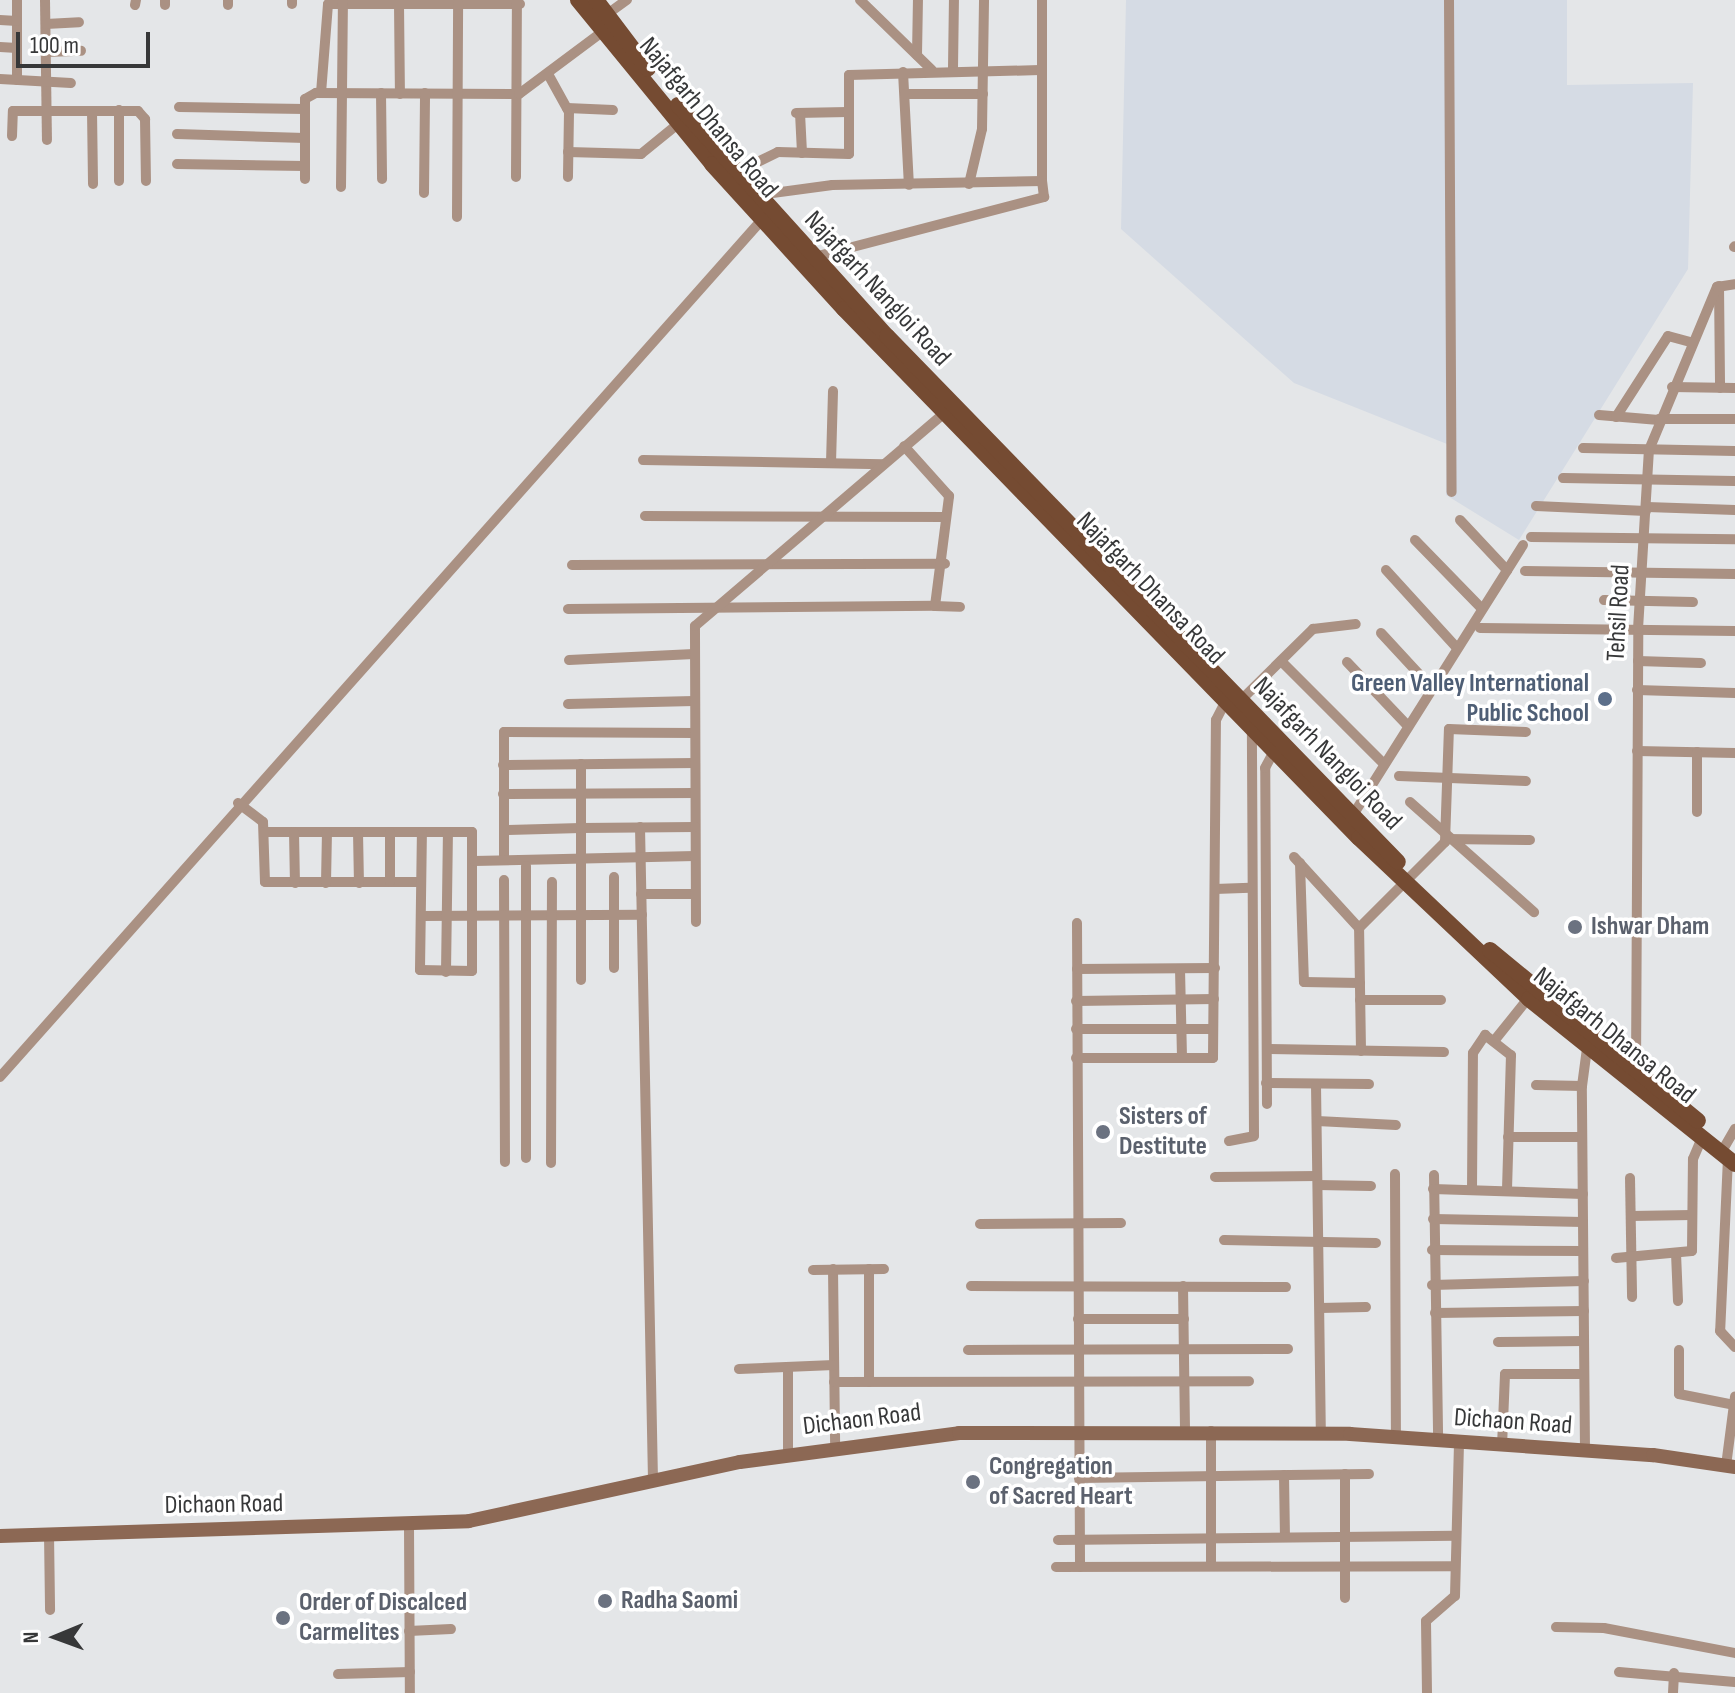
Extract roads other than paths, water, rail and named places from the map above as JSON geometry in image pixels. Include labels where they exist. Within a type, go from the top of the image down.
[{"type":"main road","name":"Najafgarh Dhansa Road","points":[[578,0],[608,23],[679,123],[752,199]]},
{"type":"main road","name":"Najafgarh Nangloi Road","points":[[596,0],[608,23],[735,173],[766,215],[814,257],[863,320],[1234,701],[1265,737],[1353,815],[1408,879],[1532,994],[1588,1039],[1636,1071],[1730,1150]]},
{"type":"main road","name":"Najafgarh Dhansa Road","points":[[766,215],[863,320]]},
{"type":"main road","points":[[1265,737],[1408,879]]},
{"type":"main road","name":"Najafgarh Dhansa Road","points":[[1588,1039],[1702,1138],[1730,1150]]},
{"type":"street","points":[[17,0],[17,80]]},
{"type":"street","points":[[45,0],[47,140]]},
{"type":"street","points":[[305,179],[305,99],[321,93],[519,94],[548,74],[608,23],[627,0]]},
{"type":"street","points":[[860,0],[932,70]]},
{"type":"street","points":[[875,0],[875,14]]},
{"type":"street","points":[[917,55],[918,0]]},
{"type":"street","points":[[953,68],[954,0]]},
{"type":"street","points":[[969,184],[983,94],[984,0]]},
{"type":"street","points":[[814,257],[1044,197],[1040,70],[1042,0]]},
{"type":"street","points":[[1449,0],[1452,492]]},
{"type":"street","points":[[341,187],[345,94],[343,2]]},
{"type":"street","points":[[321,93],[324,7],[343,2],[518,2],[516,177]]},
{"type":"street","points":[[399,4],[400,94]]},
{"type":"street","points":[[457,217],[458,4]]},
{"type":"street","points":[[0,20],[17,21]]},
{"type":"street","points":[[46,24],[79,22]]},
{"type":"street","points":[[0,47],[17,48]]},
{"type":"street","points":[[46,52],[81,51]]},
{"type":"street","points":[[735,173],[778,152],[849,154],[849,75],[953,68],[1040,70]]},
{"type":"street","points":[[903,72],[909,185]]},
{"type":"street","points":[[548,74],[567,108],[568,177]]},
{"type":"street","points":[[0,79],[71,83]]},
{"type":"street","points":[[381,93],[382,179]]},
{"type":"street","points":[[424,193],[425,93]]},
{"type":"street","points":[[905,94],[983,94]]},
{"type":"street","points":[[179,107],[305,109]]},
{"type":"street","points":[[567,108],[613,110]]},
{"type":"street","points":[[12,136],[13,111],[119,110],[144,114],[146,181]]},
{"type":"street","points":[[119,110],[119,181]]},
{"type":"street","points":[[92,111],[93,184]]},
{"type":"street","points":[[802,153],[798,113],[848,112]]},
{"type":"street","points":[[568,152],[641,154],[679,123]]},
{"type":"street","points":[[177,134],[305,138]]},
{"type":"street","points":[[177,164],[305,166]]},
{"type":"street","points":[[752,199],[789,188],[1042,181]]},
{"type":"street","points":[[0,1077],[238,803],[766,215]]},
{"type":"street","points":[[1720,388],[1719,284],[1735,284]]},
{"type":"street","name":"Tehsil Road","points":[[1636,1071],[1638,629],[1644,601],[1643,538],[1649,450],[1672,387],[1719,284]]},
{"type":"street","points":[[1616,417],[1668,336],[1691,342]]},
{"type":"street","points":[[1672,387],[1735,388]]},
{"type":"street","points":[[831,463],[833,391]]},
{"type":"street","points":[[696,922],[695,626],[949,409]]},
{"type":"street","points":[[1599,415],[1735,419]]},
{"type":"street","points":[[904,446],[947,490],[945,564],[935,606]]},
{"type":"street","points":[[1583,448],[1735,451]]},
{"type":"street","points":[[643,460],[883,464]]},
{"type":"street","points":[[1563,478],[1735,481]]},
{"type":"street","points":[[1536,506],[1735,510]]},
{"type":"street","points":[[645,516],[946,517]]},
{"type":"street","points":[[1460,520],[1507,570]]},
{"type":"street","points":[[1353,815],[1527,541],[1735,539]]},
{"type":"street","points":[[1415,540],[1482,609]]},
{"type":"street","points":[[572,565],[945,564]]},
{"type":"street","points":[[1386,570],[1457,648]]},
{"type":"street","points":[[1525,571],[1735,574]]},
{"type":"street","points":[[1604,600],[1693,602]]},
{"type":"street","points":[[568,609],[709,611],[960,607]]},
{"type":"street","points":[[1076,1058],[1212,1058],[1216,720],[1313,629],[1356,624]]},
{"type":"street","points":[[1480,628],[1735,631]]},
{"type":"street","points":[[1381,633],[1432,688]]},
{"type":"street","points":[[569,660],[694,654]]},
{"type":"street","points":[[1281,661],[1384,764]]},
{"type":"street","points":[[1638,661],[1701,663]]},
{"type":"street","points":[[1347,662],[1408,726]]},
{"type":"street","points":[[1637,690],[1735,693]]},
{"type":"street","points":[[568,704],[694,701]]},
{"type":"street","points":[[1359,928],[1446,839],[1451,728],[1526,732]]},
{"type":"street","points":[[504,860],[503,765],[506,732],[695,733]]},
{"type":"street","points":[[1229,1141],[1254,1136],[1250,888],[1265,737]]},
{"type":"street","points":[[1265,737],[1267,1104]]},
{"type":"street","points":[[1637,751],[1735,753]]},
{"type":"street","points":[[1697,752],[1697,812]]},
{"type":"street","points":[[503,765],[695,763]]},
{"type":"street","points":[[581,764],[581,980]]},
{"type":"street","points":[[1399,776],[1526,781]]},
{"type":"street","points":[[503,794],[695,793]]},
{"type":"street","points":[[1410,802],[1446,839],[1534,912]]},
{"type":"street","points":[[238,803],[261,818],[265,882],[421,882]]},
{"type":"street","points":[[640,827],[642,915],[647,940],[653,1482]]},
{"type":"street","points":[[504,830],[695,827]]},
{"type":"street","points":[[264,832],[294,832],[327,832],[358,832],[390,832],[422,832],[448,832],[474,833],[474,970],[420,970],[422,832]]},
{"type":"street","points":[[294,832],[295,883]]},
{"type":"street","points":[[326,883],[327,832]]},
{"type":"street","points":[[358,832],[359,883]]},
{"type":"street","points":[[390,832],[390,882]]},
{"type":"street","points":[[446,972],[448,832]]},
{"type":"street","points":[[1446,839],[1530,840]]},
{"type":"street","points":[[474,861],[695,856]]},
{"type":"street","points":[[1360,983],[1304,982],[1297,860],[1359,928],[1360,983],[1360,1000],[1361,1051]]},
{"type":"street","points":[[526,866],[526,1158]]},
{"type":"street","points":[[614,877],[614,968]]},
{"type":"street","points":[[504,880],[505,1162]]},
{"type":"street","points":[[551,1163],[552,882]]},
{"type":"street","points":[[1215,889],[1250,888]]},
{"type":"street","points":[[641,894],[695,894]]},
{"type":"street","points":[[421,916],[642,915]]},
{"type":"street","points":[[1077,923],[1080,1567]]},
{"type":"street","points":[[1077,969],[1215,968]]},
{"type":"street","points":[[1180,969],[1182,1058]]},
{"type":"street","points":[[1494,1041],[1532,994]]},
{"type":"street","points":[[1076,1001],[1214,999]]},
{"type":"street","points":[[1360,1000],[1441,1000]]},
{"type":"street","points":[[1076,1029],[1213,1029]]},
{"type":"street","points":[[1472,1190],[1473,1053],[1485,1035],[1511,1055],[1507,1191]]},
{"type":"street","points":[[1585,1451],[1582,1086],[1588,1039]]},
{"type":"street","points":[[1267,1049],[1444,1052]]},
{"type":"street","points":[[1266,1083],[1369,1084]]},
{"type":"street","points":[[1316,1085],[1321,1433]]},
{"type":"street","points":[[1536,1085],[1582,1086]]},
{"type":"street","points":[[1317,1121],[1396,1125]]},
{"type":"street","points":[[1508,1137],[1582,1137]]},
{"type":"street","points":[[1616,1258],[1692,1251],[1693,1159],[1702,1138]]},
{"type":"street","points":[[1730,1150],[1720,1331],[1735,1347]]},
{"type":"street","points":[[1395,1174],[1396,1436]]},
{"type":"street","points":[[1434,1175],[1432,1285],[1438,1440]]},
{"type":"street","points":[[1215,1177],[1371,1186]]},
{"type":"street","points":[[1630,1178],[1632,1297]]},
{"type":"street","points":[[1433,1189],[1583,1194]]},
{"type":"street","points":[[1631,1216],[1692,1215]]},
{"type":"street","points":[[1433,1219],[1583,1222]]},
{"type":"street","points":[[980,1224],[1121,1223]]},
{"type":"street","points":[[1224,1240],[1376,1243]]},
{"type":"street","points":[[1432,1250],[1583,1251]]},
{"type":"street","points":[[1676,1253],[1678,1301]]},
{"type":"street","points":[[833,1269],[835,1445]]},
{"type":"street","points":[[869,1269],[869,1382]]},
{"type":"street","points":[[813,1270],[884,1269]]},
{"type":"street","points":[[1432,1285],[1584,1281]]},
{"type":"street","points":[[971,1286],[1286,1287]]},
{"type":"street","points":[[1183,1286],[1185,1431]]},
{"type":"street","points":[[1320,1308],[1366,1307]]},
{"type":"street","points":[[1435,1313],[1584,1311]]},
{"type":"street","points":[[1078,1319],[1184,1319]]},
{"type":"street","points":[[1498,1342],[1584,1341]]},
{"type":"street","points":[[968,1350],[1184,1346],[1288,1349]]},
{"type":"street","points":[[1679,1350],[1679,1394],[1735,1405]]},
{"type":"street","points":[[739,1369],[834,1365]]},
{"type":"street","points":[[788,1367],[788,1453]]},
{"type":"street","points":[[1502,1446],[1505,1374],[1584,1374]]},
{"type":"street","points":[[834,1382],[1249,1381]]},
{"type":"street","points":[[1730,1467],[1735,1397]]},
{"type":"street","name":"Dichaon Road","points":[[0,1536],[409,1526],[469,1521],[835,1445],[1079,1430],[1396,1436],[1585,1451],[1730,1467]]},
{"type":"street","points":[[1211,1431],[1211,1566]]},
{"type":"street","points":[[1427,1693],[1426,1621],[1452,1603],[1459,1442]]},
{"type":"street","points":[[1345,1474],[1345,1598]]},
{"type":"street","points":[[1079,1478],[1369,1474]]},
{"type":"street","points":[[1284,1475],[1285,1537]]},
{"type":"street","points":[[409,1526],[410,1693]]},
{"type":"street","points":[[49,1534],[50,1610]]},
{"type":"street","points":[[1058,1540],[1455,1536]]},
{"type":"street","points":[[1056,1567],[1455,1566]]},
{"type":"street","points":[[1556,1627],[1604,1628],[1735,1653]]},
{"type":"street","points":[[409,1631],[451,1629]]},
{"type":"street","points":[[338,1674],[410,1672]]},
{"type":"street","points":[[1619,1672],[1674,1673],[1735,1682]]},
{"type":"street","points":[[1673,1693],[1674,1673]]},
{"type":"place","name":"Green Valley International Public School","points":[[1605,699]]},
{"type":"place","name":"Ishwar Dham","points":[[1575,927]]},
{"type":"place","name":"Sisters of Destitute","points":[[1103,1132]]},
{"type":"place","name":"Congregation of Sacred Heart","points":[[973,1482]]},
{"type":"place","name":"Radha Saomi","points":[[605,1601]]},
{"type":"place","name":"Order of Discalced Carmelites","points":[[283,1618]]}]
